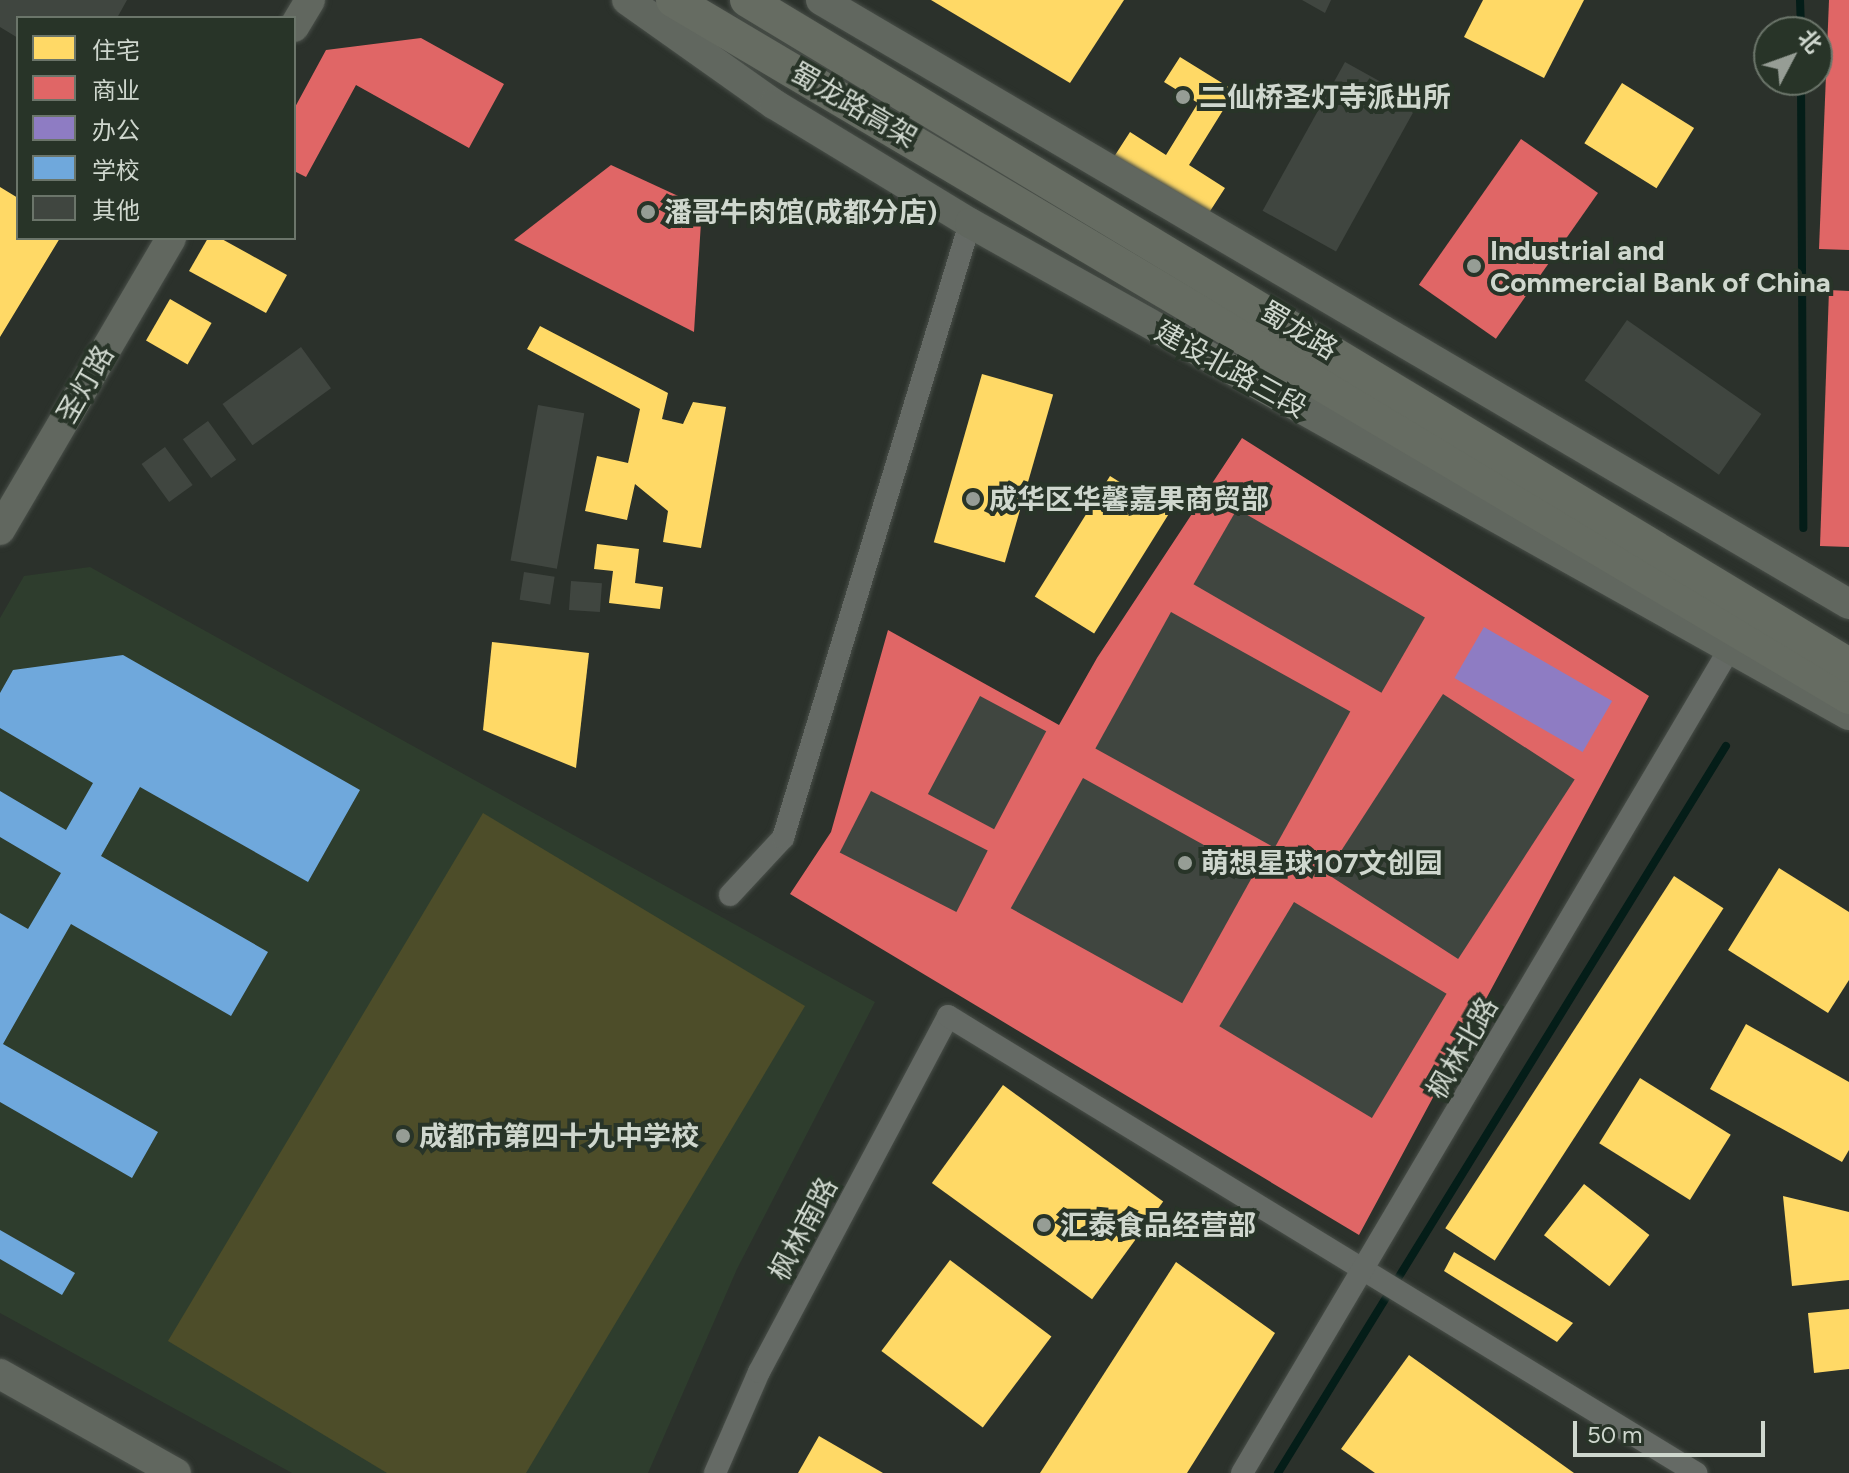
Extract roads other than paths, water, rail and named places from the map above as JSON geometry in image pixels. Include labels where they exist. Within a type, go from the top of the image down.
[{"type":"main road","points":[[296,24],[310,0]]},
{"type":"main road","name":"建设北路三段","points":[[627,0],[774,104],[970,223],[1849,715]]},
{"type":"main road","name":"蜀龙路高架","points":[[673,0],[1035,211]]},
{"type":"main road","name":"蜀龙路","points":[[747,0],[1050,179],[1849,665]]},
{"type":"main road","points":[[821,0],[1849,604]]},
{"type":"main road","name":"蜀龙路","points":[[1035,211],[1849,697]]},
{"type":"main road","name":"圣灯路","points":[[0,530],[9,493],[170,240]]},
{"type":"main road","points":[[0,1374],[176,1473]]},
{"type":"street","points":[[730,895],[783,838],[970,223]]},
{"type":"street","name":"枫林北路","points":[[1242,1473],[1374,1275],[1729,650]]},
{"type":"street","name":"枫林南路","points":[[715,1473],[759,1372],[948,1016],[1374,1275]]},
{"type":"street","points":[[1374,1275],[1672,1468],[1696,1473]]},
{"type":"waterway","points":[[1800,0],[1800,16]]},
{"type":"waterway","points":[[1801,96],[1803,528]]},
{"type":"waterway","points":[[1278,1473],[1726,746]]},
{"type":"place","name":"二仙桥圣灯寺派出所","points":[[1183,97]]},
{"type":"place","name":"潘哥牛肉馆(成都分店)","points":[[648,212]]},
{"type":"place","name":"Industrial and Commercial Bank of China","points":[[1474,266]]},
{"type":"place","name":"成华区华馨嘉果商贸部","points":[[973,499]]},
{"type":"place","name":"萌想星球107文创园","points":[[1185,863]]},
{"type":"place","name":"成都市第四十九中学校","points":[[403,1136]]},
{"type":"place","name":"汇泰食品经营部","points":[[1044,1225]]}]
